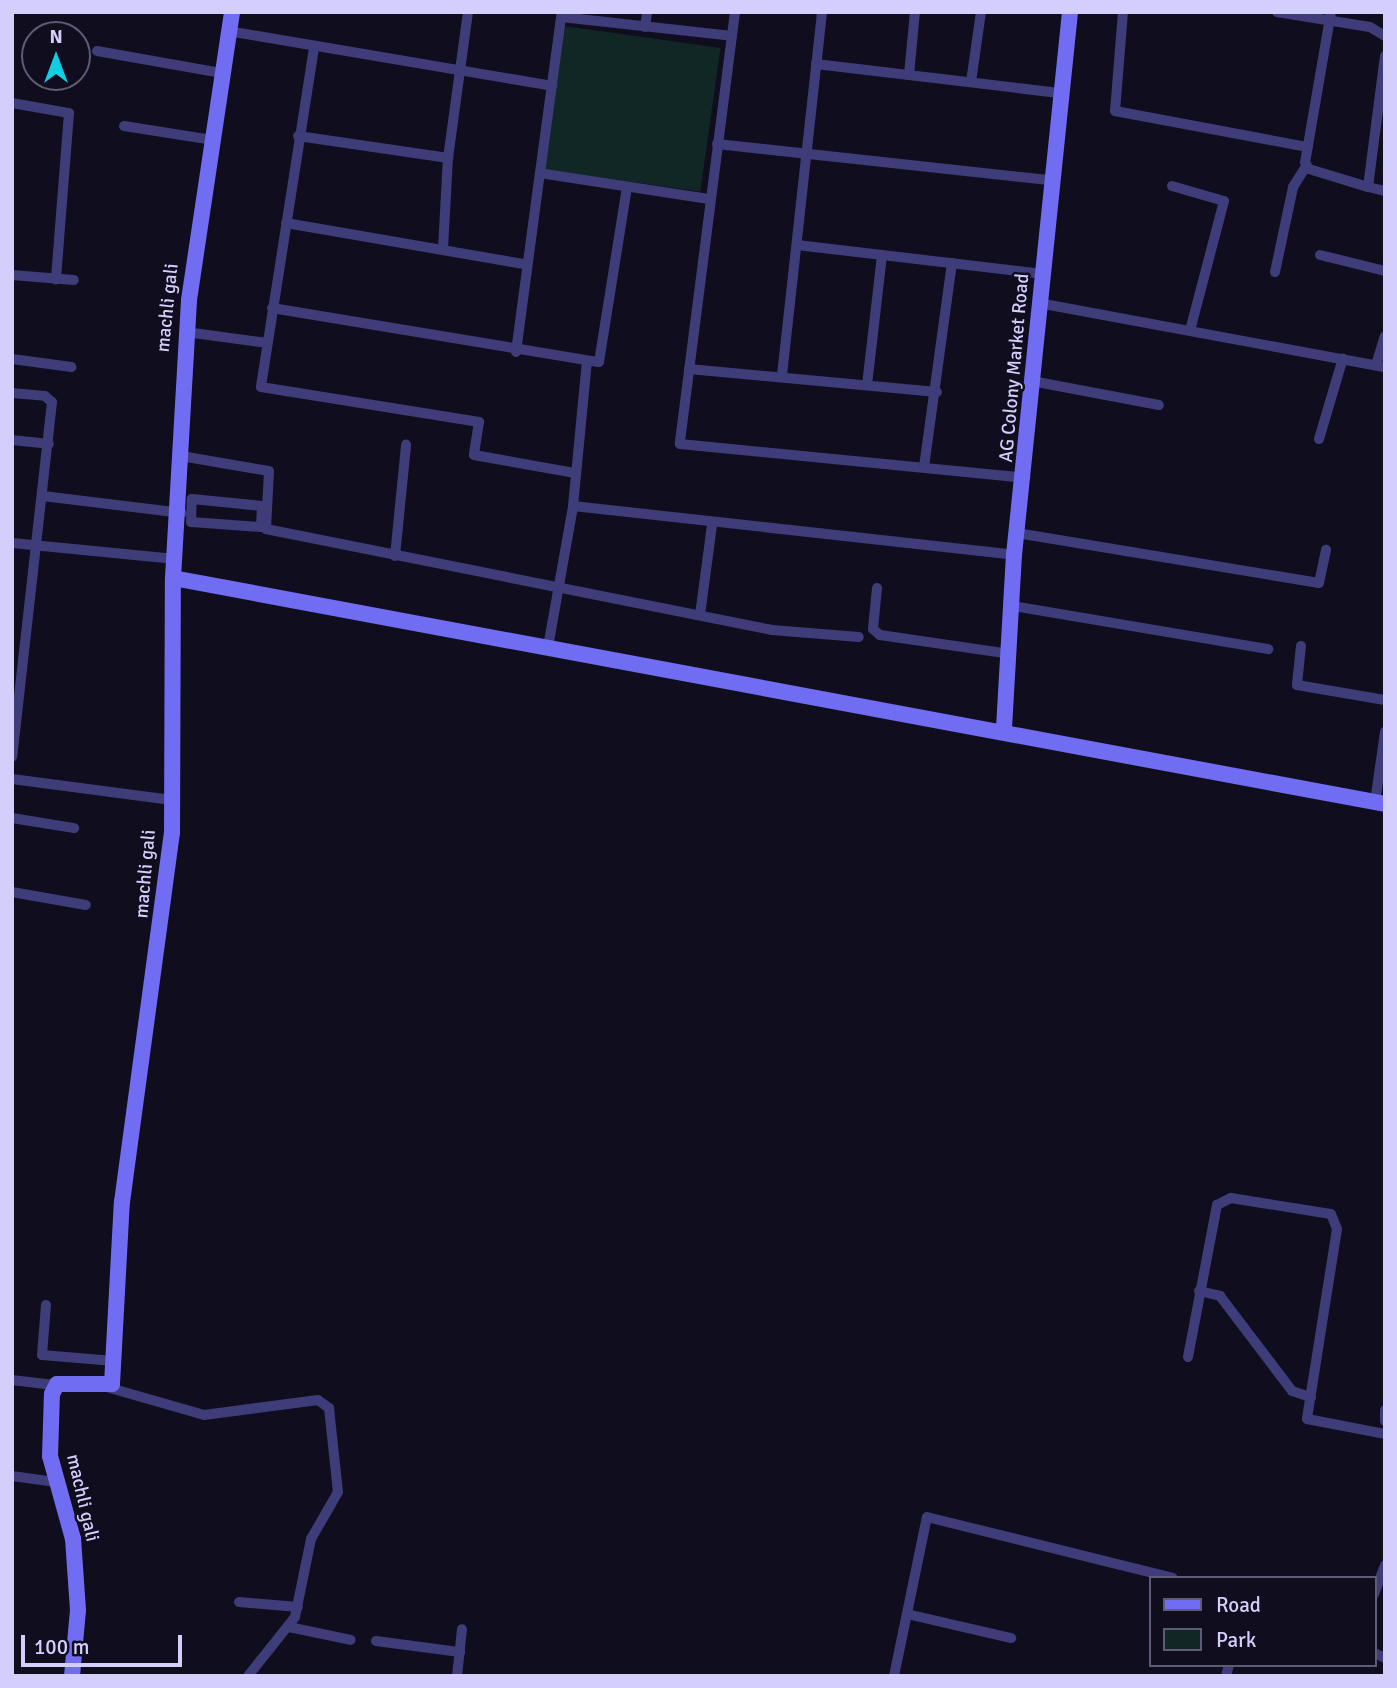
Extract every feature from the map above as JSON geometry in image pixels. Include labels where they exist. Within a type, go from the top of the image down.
[{"type":"street","name":"machli gali","points":[[110,1388],[114,1362],[121,1213],[165,909],[172,800],[173,578],[185,514],[181,456],[186,332],[232,12]]},
{"type":"street","points":[[443,249],[448,158],[464,74],[468,12]]},
{"type":"street","points":[[645,27],[647,12]]},
{"type":"street","points":[[735,12],[709,199],[680,444],[1025,478]]},
{"type":"street","points":[[782,375],[822,12]]},
{"type":"street","points":[[909,75],[915,12]]},
{"type":"street","points":[[971,82],[981,12]]},
{"type":"street","name":"AG Colony Market Road","points":[[1004,728],[1014,555],[1037,382],[1051,180],[1070,12]]},
{"type":"street","points":[[1123,12],[1115,111],[1308,147]]},
{"type":"street","points":[[1281,13],[1330,17],[1385,36]]},
{"type":"street","points":[[516,352],[524,264],[540,173],[561,15],[732,36]]},
{"type":"street","points":[[1275,272],[1293,187],[1306,166],[1330,17]]},
{"type":"street","points":[[228,31],[464,74],[552,86]]},
{"type":"street","points":[[314,48],[298,136],[261,387],[479,422],[474,455],[575,473]]},
{"type":"street","points":[[97,51],[222,73]]},
{"type":"street","points":[[1368,187],[1383,102],[1385,56]]},
{"type":"street","points":[[816,64],[1061,93]]},
{"type":"street","points":[[12,103],[69,113],[56,279]]},
{"type":"street","points":[[124,126],[212,140]]},
{"type":"street","points":[[298,136],[448,158]]},
{"type":"street","points":[[717,144],[1051,180]]},
{"type":"street","points":[[1306,166],[1385,191]]},
{"type":"street","points":[[540,173],[709,199]]},
{"type":"street","points":[[1172,186],[1224,201],[1191,327]]},
{"type":"street","points":[[272,308],[516,352],[598,362],[627,187]]},
{"type":"street","points":[[286,223],[524,264]]},
{"type":"street","points":[[797,245],[1045,274]]},
{"type":"street","points":[[867,385],[882,255]]},
{"type":"street","points":[[1321,255],[1385,271]]},
{"type":"street","points":[[924,467],[937,392],[952,263]]},
{"type":"street","points":[[12,275],[74,280]]},
{"type":"street","points":[[1044,304],[1191,327],[1380,366],[1385,336]]},
{"type":"street","points":[[186,332],[267,343]]},
{"type":"street","points":[[1319,439],[1343,358]]},
{"type":"street","points":[[12,359],[71,367]]},
{"type":"street","points":[[548,647],[573,506],[587,361]]},
{"type":"street","points":[[689,369],[782,375],[937,392]]},
{"type":"street","points":[[1037,382],[1159,405]]},
{"type":"street","points":[[12,393],[51,399],[43,496],[18,638],[12,757]]},
{"type":"street","points":[[12,440],[49,444]]},
{"type":"street","points":[[396,556],[406,446]]},
{"type":"street","points":[[43,496],[185,514],[191,523],[259,529],[263,523],[269,471],[181,456]]},
{"type":"street","points":[[185,514],[194,498],[262,506],[266,529],[772,630],[859,637]]},
{"type":"street","points":[[573,506],[712,525],[1014,555]]},
{"type":"street","points":[[700,615],[712,525]]},
{"type":"street","points":[[1017,533],[1319,583],[1326,550]]},
{"type":"street","points":[[12,543],[175,559]]},
{"type":"street","points":[[173,578],[1004,728],[1380,803],[1385,732]]},
{"type":"street","points":[[877,588],[873,629],[880,635],[1010,654]]},
{"type":"street","points":[[1013,606],[1268,649]]},
{"type":"street","points":[[1301,646],[1297,685],[1385,700]]},
{"type":"street","points":[[12,779],[172,800]]},
{"type":"street","points":[[12,818],[74,828]]},
{"type":"street","points":[[12,892],[86,905]]},
{"type":"street","points":[[1188,1356],[1213,1210],[1225,1200],[1335,1216],[1307,1419],[1385,1434]]},
{"type":"street","points":[[1199,1291],[1220,1296],[1292,1391],[1311,1397]]},
{"type":"street","points":[[46,1305],[42,1355],[114,1362]]},
{"type":"street","points":[[12,1380],[110,1388],[204,1415],[326,1403],[340,1485],[310,1539],[298,1607],[289,1627],[253,1662],[248,1676]]},
{"type":"street","name":"machli gali","points":[[54,1385],[55,1482],[73,1539],[78,1611],[72,1676]]},
{"type":"street","points":[[1385,1410],[1385,1421]]},
{"type":"street","points":[[12,1476],[55,1482]]},
{"type":"street","points":[[894,1676],[927,1517],[1165,1576]]},
{"type":"street","points":[[1376,1589],[1385,1565]]},
{"type":"street","points":[[239,1602],[298,1607]]},
{"type":"street","points":[[907,1614],[1011,1638]]},
{"type":"street","points":[[289,1627],[351,1640]]},
{"type":"street","points":[[457,1676],[462,1629]]},
{"type":"street","points":[[376,1641],[460,1652]]},
{"type":"green space","points":[[564,26],[720,48],[700,192],[544,170]]}]
